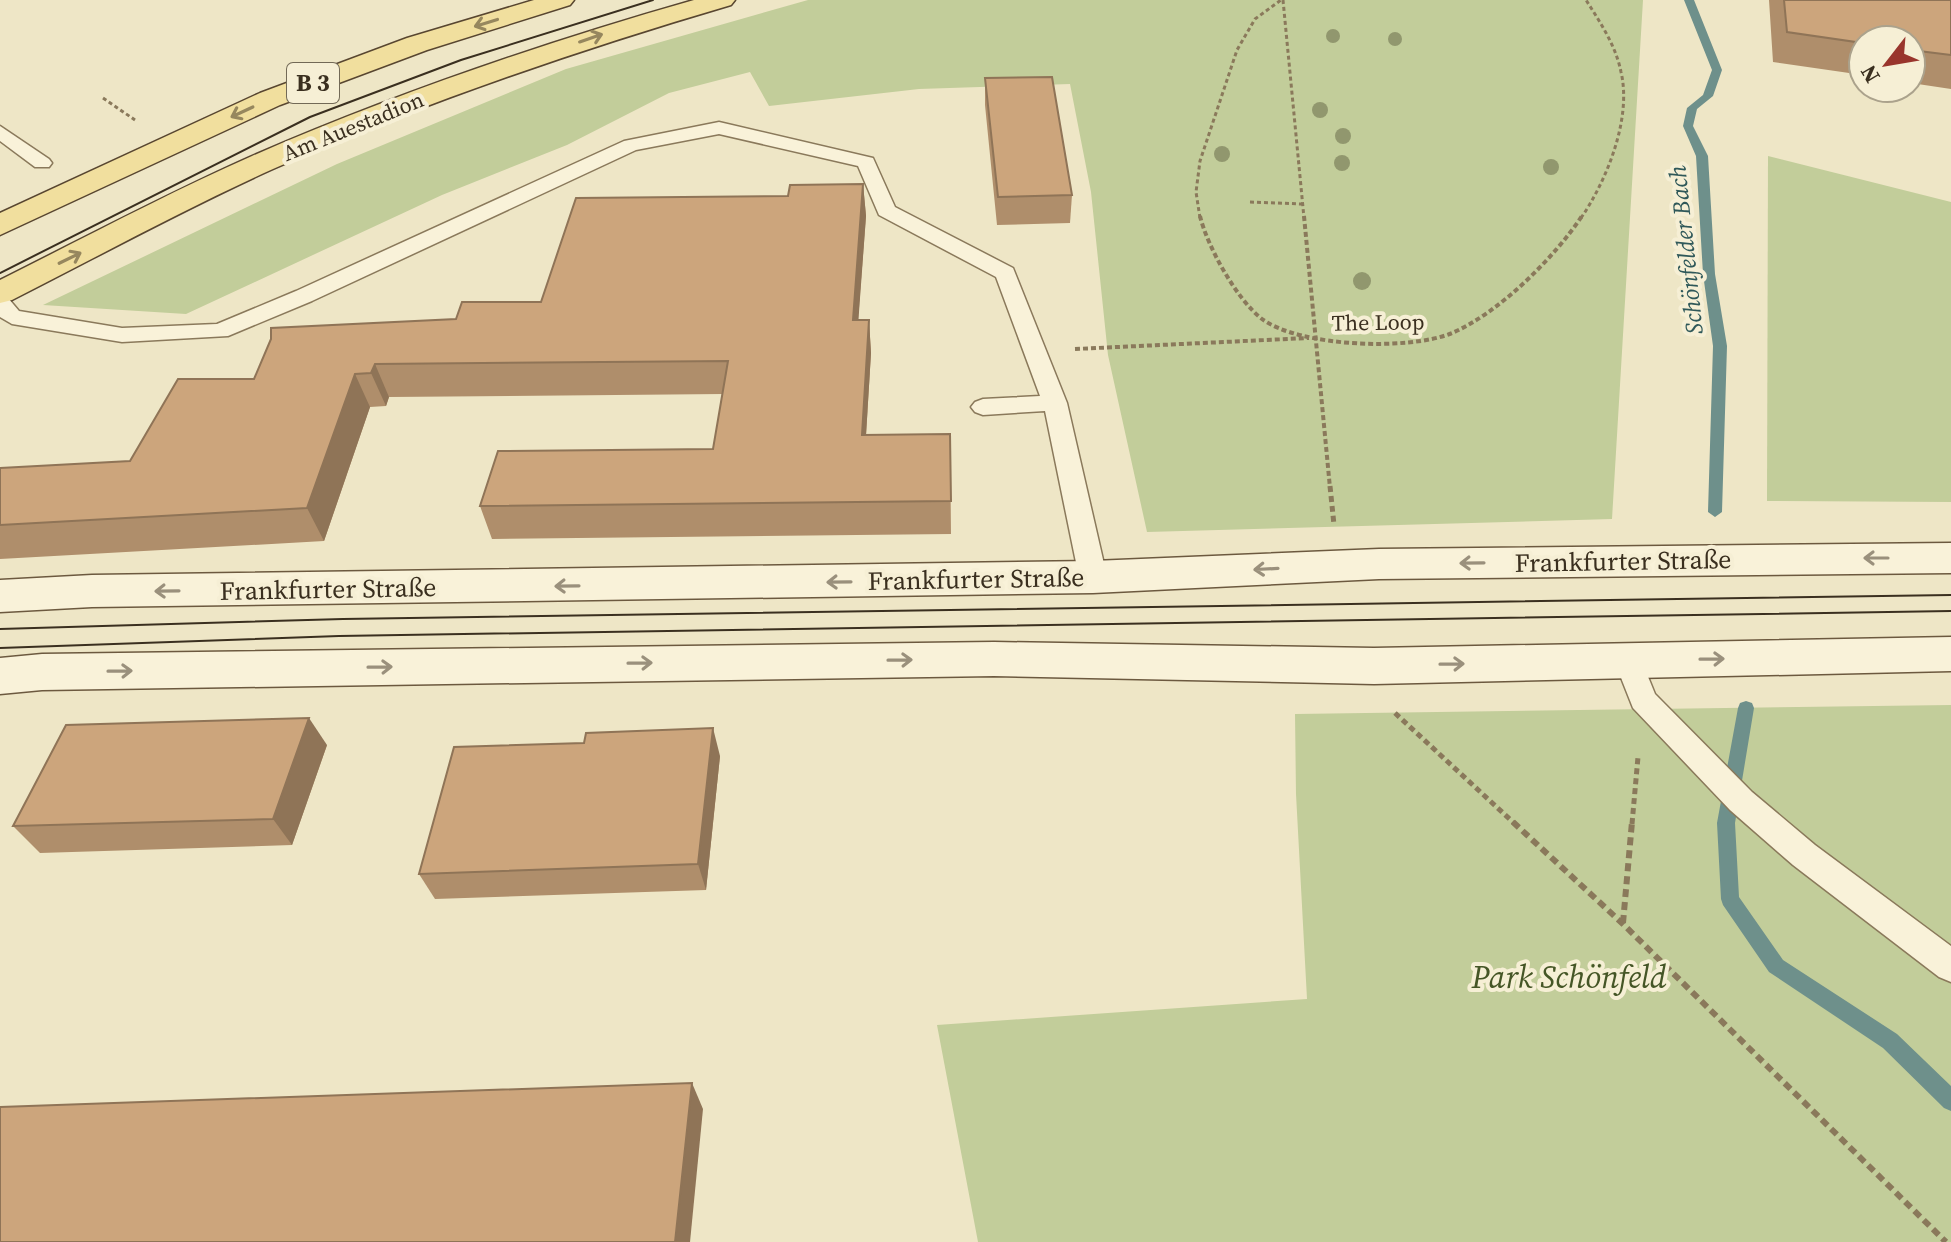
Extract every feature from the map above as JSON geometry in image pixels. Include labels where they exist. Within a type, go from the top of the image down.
[{"type":"main road","name":"B 3","points":[[0,225],[270,99],[417,44],[561,0]]},
{"type":"main road","name":"Am Auestadion","points":[[0,293],[256,165],[331,133],[511,64],[610,31],[722,0]]},
{"type":"main road","name":"Frankfurter Straße","points":[[0,596],[92,591],[1093,577],[1379,564],[1951,558]]},
{"type":"main road","points":[[0,676],[42,672],[994,659],[1374,666],[1636,680],[1951,654]]},
{"type":"lane","points":[[0,303],[12,317],[122,335],[220,331],[304,296],[631,145],[719,128],[866,162],[886,211],[1005,273],[1055,403],[1093,577]]},
{"type":"lane","points":[[0,132],[42,163]]},
{"type":"lane","points":[[983,407],[1055,403]]},
{"type":"lane","points":[[1636,680],[1730,790],[1804,855],[1951,966]]},
{"type":"path","points":[[1282,0],[1335,538]]},
{"type":"path","name":"The Loop","points":[[1282,0],[1253,20],[1239,47],[1211,135],[1200,158],[1195,182],[1199,220],[1217,258],[1248,306],[1267,323],[1314,338],[1358,342],[1423,339],[1449,334],[1484,315],[1530,275],[1587,210],[1615,151],[1623,82],[1604,28],[1586,0]]},
{"type":"path","points":[[103,98],[137,122]]},
{"type":"path","points":[[1250,202],[1302,204]]},
{"type":"path","points":[[1035,349],[1129,348],[1314,338]]},
{"type":"path","points":[[1623,924],[1636,680]]},
{"type":"path","points":[[1385,704],[1623,924],[1946,1242]]},
{"type":"green space","points":[[808,0],[1643,0],[1612,519],[1147,532],[1108,355],[1091,192],[1070,84],[919,89],[769,106],[750,72],[669,93],[567,145],[442,195],[186,314],[43,305],[337,164],[566,69]]},
{"type":"green space","points":[[1768,156],[1951,202],[1951,502],[1767,501]]},
{"type":"green space","name":"Park Schönfeld","points":[[1951,705],[1951,1242],[978,1242],[937,1025],[1307,999],[1295,714]]},
{"type":"building","points":[[1784,0],[1951,0],[1951,55],[1927,52],[1927,24],[1847,24],[1847,41],[1787,32]]},
{"type":"building","points":[[1052,77],[1072,195],[998,197],[985,78]]},
{"type":"building","points":[[863,184],[853,320],[869,320],[862,435],[950,434],[951,501],[480,506],[498,451],[713,449],[728,361],[375,364],[371,373],[355,374],[307,508],[0,525],[0,468],[130,461],[178,379],[254,379],[271,339],[271,328],[456,319],[462,302],[541,302],[576,198],[788,196],[790,185]]},
{"type":"building","points":[[309,718],[273,819],[13,826],[66,725]]},
{"type":"building","points":[[713,728],[698,864],[419,874],[454,747],[584,743],[586,733]]},
{"type":"building","points":[[692,1083],[675,1242],[0,1242],[0,1107]]},
{"type":"waterway","name":"Schönfelder Bach","points":[[1689,0],[1717,70],[1708,96],[1692,108],[1688,126],[1702,156],[1709,274],[1720,346],[1715,512]]},
{"type":"waterway","name":"Schönfelder Bach","points":[[1746,708],[1726,823],[1730,899],[1776,966],[1890,1041],[1951,1101]]},
{"type":"tram line","points":[[0,273],[310,117],[461,60],[653,0]]},
{"type":"tram line","points":[[0,629],[343,619],[1951,595]]},
{"type":"tram line","points":[[0,648],[339,636],[1951,611]]}]
